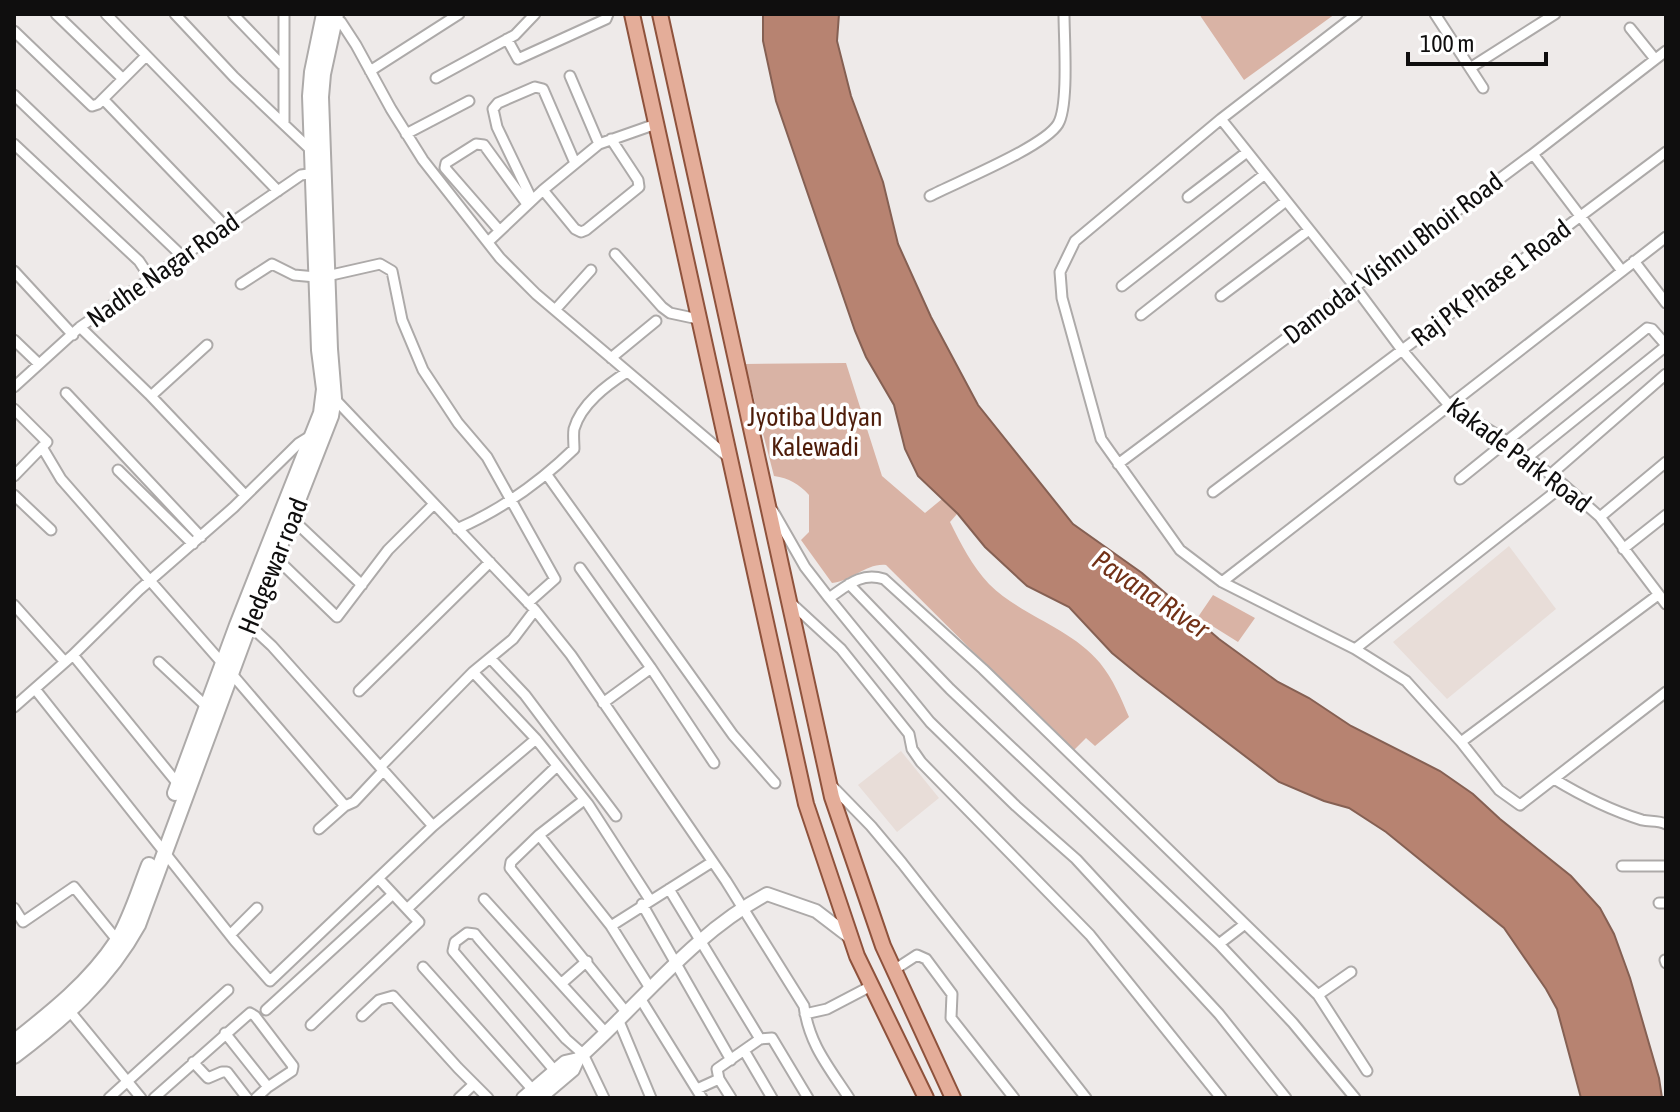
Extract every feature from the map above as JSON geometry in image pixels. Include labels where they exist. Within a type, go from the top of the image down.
[{"type":"main road","name":"Hedgewar road","points":[[318,173],[311,150],[312,72],[331,14]]},
{"type":"main road","name":"Hedgewar road","points":[[67,1007],[117,940],[160,847],[242,626],[318,437],[321,413],[329,394],[319,350],[322,277],[318,173],[322,85],[331,14]]},
{"type":"main road","points":[[632,14],[806,804],[850,937],[926,1098]]},
{"type":"main road","points":[[660,14],[829,783],[849,851],[894,970],[953,1098]]},
{"type":"main road","points":[[733,479],[762,475]]},
{"type":"main road","name":"Hedgewar road","points":[[242,626],[276,558],[288,515]]},
{"type":"main road","name":"Hedgewar road","points":[[14,1051],[94,988],[127,946],[138,925],[178,784],[207,707],[227,668]]},
{"type":"main road","points":[[823,860],[849,851]]},
{"type":"street","points":[[56,14],[122,78]]},
{"type":"street","points":[[106,14],[278,191]]},
{"type":"street","points":[[175,14],[234,77],[311,150]]},
{"type":"street","points":[[233,14],[282,65]]},
{"type":"street","points":[[284,14],[284,123]]},
{"type":"street","points":[[331,14],[356,45],[423,160],[500,258],[555,310],[728,457]]},
{"type":"street","points":[[370,71],[459,14]]},
{"type":"street","points":[[436,78],[515,35],[535,14]]},
{"type":"street","points":[[507,39],[518,59],[606,19],[608,14]]},
{"type":"street","points":[[930,196],[1041,140],[1057,125],[1064,87],[1064,14]]},
{"type":"street","points":[[1357,14],[1221,119],[1075,241],[1060,272],[1062,298],[1101,439],[1180,550],[1222,582],[1355,649],[1406,681],[1499,790],[1520,805],[1666,692]]},
{"type":"street","points":[[1435,14],[1483,88]]},
{"type":"street","points":[[1470,68],[1555,14]]},
{"type":"street","points":[[1630,28],[1655,59]]},
{"type":"street","points":[[14,31],[94,107],[146,56]]},
{"type":"street","name":"Damodar Vishnu Bhoir Road","points":[[1118,464],[1666,51]]},
{"type":"street","points":[[570,76],[599,144]]},
{"type":"street","points":[[530,202],[497,127],[493,109],[498,103],[535,87],[543,89],[575,163]]},
{"type":"street","points":[[14,95],[183,257]]},
{"type":"street","points":[[103,99],[226,227]]},
{"type":"street","points":[[406,134],[469,101]]},
{"type":"street","name":"Kakade Park Road","points":[[1221,119],[1448,404],[1508,442],[1600,517],[1666,604]]},
{"type":"street","points":[[488,242],[543,190],[599,144],[656,124]]},
{"type":"street","points":[[543,190],[575,229],[581,232],[586,230],[639,187],[638,180],[611,139]]},
{"type":"street","points":[[14,144],[139,261],[151,279]]},
{"type":"street","points":[[499,230],[460,188],[445,168],[446,163],[476,144],[484,145],[530,202]]},
{"type":"street","points":[[1188,197],[1247,152]]},
{"type":"street","name":"Raj PK Phase 1 Road","points":[[1213,492],[1666,152]]},
{"type":"street","points":[[1533,154],[1622,271]]},
{"type":"street","name":"Nadhe Nagar Road","points":[[14,387],[76,331],[301,175],[318,173]]},
{"type":"street","points":[[1122,286],[1265,174]]},
{"type":"street","points":[[1141,315],[1286,201]]},
{"type":"street","points":[[1221,296],[1309,230]]},
{"type":"street","points":[[1222,582],[1666,237]]},
{"type":"street","points":[[615,254],[662,307],[670,313],[698,319]]},
{"type":"street","points":[[1634,261],[1665,301]]},
{"type":"street","points":[[241,284],[272,264],[294,275],[322,277],[380,264],[392,271],[402,320],[423,370],[458,423],[487,457],[555,579],[531,606],[513,639],[473,672],[351,805],[345,806],[319,829]]},
{"type":"street","points":[[555,310],[591,270]]},
{"type":"street","points":[[14,271],[76,331],[151,396],[245,495]]},
{"type":"street","points":[[611,358],[656,321]]},
{"type":"street","points":[[1460,479],[1647,328],[1652,329],[1666,346],[1528,457]]},
{"type":"street","points":[[14,340],[39,364]]},
{"type":"street","points":[[151,396],[207,345]]},
{"type":"street","points":[[457,529],[482,518],[547,475],[574,449],[574,429],[589,405],[604,388],[627,372]]},
{"type":"street","points":[[1550,475],[1666,374]]},
{"type":"street","points":[[66,393],[197,540]]},
{"type":"street","points":[[329,394],[531,606],[603,703],[742,907],[804,1006],[807,1030],[815,1047],[849,1098]]},
{"type":"street","points":[[14,409],[47,442],[14,476]]},
{"type":"street","points":[[14,707],[299,443],[318,437]]},
{"type":"street","points":[[42,447],[61,479],[345,806]]},
{"type":"street","points":[[1600,517],[1666,462]]},
{"type":"street","points":[[118,470],[197,540]]},
{"type":"street","points":[[547,475],[733,735],[775,783]]},
{"type":"street","points":[[1355,649],[1564,485]]},
{"type":"street","points":[[14,495],[51,530]]},
{"type":"street","points":[[768,502],[805,567],[930,722],[1016,806],[1076,859],[1219,1014],[1286,1098]]},
{"type":"street","points":[[276,558],[337,617],[388,550],[434,504]]},
{"type":"street","points":[[288,515],[362,585]]},
{"type":"street","points":[[1623,549],[1666,515]]},
{"type":"street","points":[[359,691],[490,562]]},
{"type":"street","points":[[580,568],[714,763]]},
{"type":"street","points":[[829,598],[868,575],[893,585],[1318,995],[1367,1071]]},
{"type":"street","points":[[849,584],[950,689],[1219,944],[1293,1023],[1355,1098]]},
{"type":"street","points":[[1461,742],[1658,595]]},
{"type":"street","points":[[790,602],[841,649],[909,734],[912,749],[921,762],[1090,935],[1221,1098]]},
{"type":"street","points":[[14,605],[69,658],[178,784]]},
{"type":"street","points":[[242,626],[258,633],[272,646],[433,826]]},
{"type":"street","points":[[490,658],[525,695],[616,816]]},
{"type":"street","points":[[159,662],[207,707]]},
{"type":"street","points":[[603,703],[651,668]]},
{"type":"street","points":[[473,672],[536,739],[584,800],[646,902],[731,1060]]},
{"type":"street","points":[[35,689],[270,981],[433,826],[536,739]]},
{"type":"street","points":[[407,909],[557,766]]},
{"type":"street","points":[[1554,779],[1609,809],[1647,822],[1661,822],[1666,810]]},
{"type":"street","points":[[829,783],[902,863],[1086,1098]]},
{"type":"street","points":[[584,800],[539,835],[511,862],[511,873],[535,897],[587,961],[622,1015],[651,1098]]},
{"type":"street","points":[[539,835],[611,926],[650,988]]},
{"type":"street","points":[[611,926],[712,862]]},
{"type":"street","points":[[1622,866],[1666,866]]},
{"type":"street","points":[[311,1025],[419,922],[379,879]]},
{"type":"street","points":[[14,908],[23,922],[74,887],[117,940]]},
{"type":"street","points":[[669,889],[760,1039]]},
{"type":"street","points":[[266,1010],[393,894]]},
{"type":"street","points":[[532,1095],[573,1070],[580,1057],[700,938],[742,907],[767,894],[816,911],[850,937]]},
{"type":"street","points":[[484,899],[605,1032]]},
{"type":"street","points":[[230,935],[257,908]]},
{"type":"street","points":[[1219,944],[1245,924]]},
{"type":"street","points":[[555,1071],[453,951],[455,942],[467,933],[475,934],[566,1039],[604,1098]]},
{"type":"street","points":[[894,970],[917,955],[926,959],[952,994],[951,1018],[1014,1098]]},
{"type":"street","points":[[562,983],[587,961]]},
{"type":"street","points":[[423,967],[532,1095]]},
{"type":"street","points":[[1318,995],[1351,972]]},
{"type":"street","points":[[805,1014],[827,1009],[871,986]]},
{"type":"street","points":[[109,1098],[228,990]]},
{"type":"street","points":[[362,1016],[379,1000],[393,996],[488,1098]]},
{"type":"street","points":[[640,998],[699,1093],[719,1079]]},
{"type":"street","points":[[67,1007],[141,1098]]},
{"type":"street","points":[[154,1098],[247,1014],[255,1016],[293,1067],[256,1098]]},
{"type":"street","points":[[225,1033],[268,1087]]},
{"type":"street","points":[[731,1098],[719,1079],[717,1069],[760,1039],[772,1038],[808,1098]]},
{"type":"street","points":[[745,1052],[772,1098]]},
{"type":"street","points":[[532,1095],[565,1062],[580,1057]]},
{"type":"street","points":[[193,1062],[208,1078],[227,1072],[247,1098]]},
{"type":"street","points":[[459,1098],[474,1084]]},
{"type":"shaded area","points":[[1509,546],[1556,609],[1447,699],[1393,642]]},
{"type":"shaded area","points":[[901,751],[939,798],[897,832],[858,785]]},
{"type":"green space","points":[[1199,14],[1335,14],[1244,80]]},
{"type":"green space","name":"Jyotiba Udyan Kalewadi","points":[[846,363],[882,476],[925,513],[942,499],[957,514],[950,522],[972,562],[989,584],[1016,605],[1075,640],[1109,676],[1129,717],[1095,746],[1086,738],[1073,751],[886,565],[872,567],[832,583],[801,540],[809,532],[809,495],[793,482],[774,476],[745,364]]},
{"type":"green space","points":[[1213,595],[1255,618],[1238,642],[1198,617]]},
{"type":"water","name":"Pavana River","points":[[763,14],[839,14],[837,41],[851,96],[883,182],[898,244],[931,317],[978,405],[1073,524],[1142,573],[1219,639],[1278,682],[1351,726],[1440,771],[1473,794],[1571,876],[1600,908],[1614,934],[1630,978],[1662,1098],[1581,1098],[1557,1009],[1504,928],[1386,832],[1349,808],[1279,782],[1140,676],[1112,653],[1069,607],[1027,586],[918,476],[905,449],[894,405],[855,331],[776,101],[763,41]]}]
